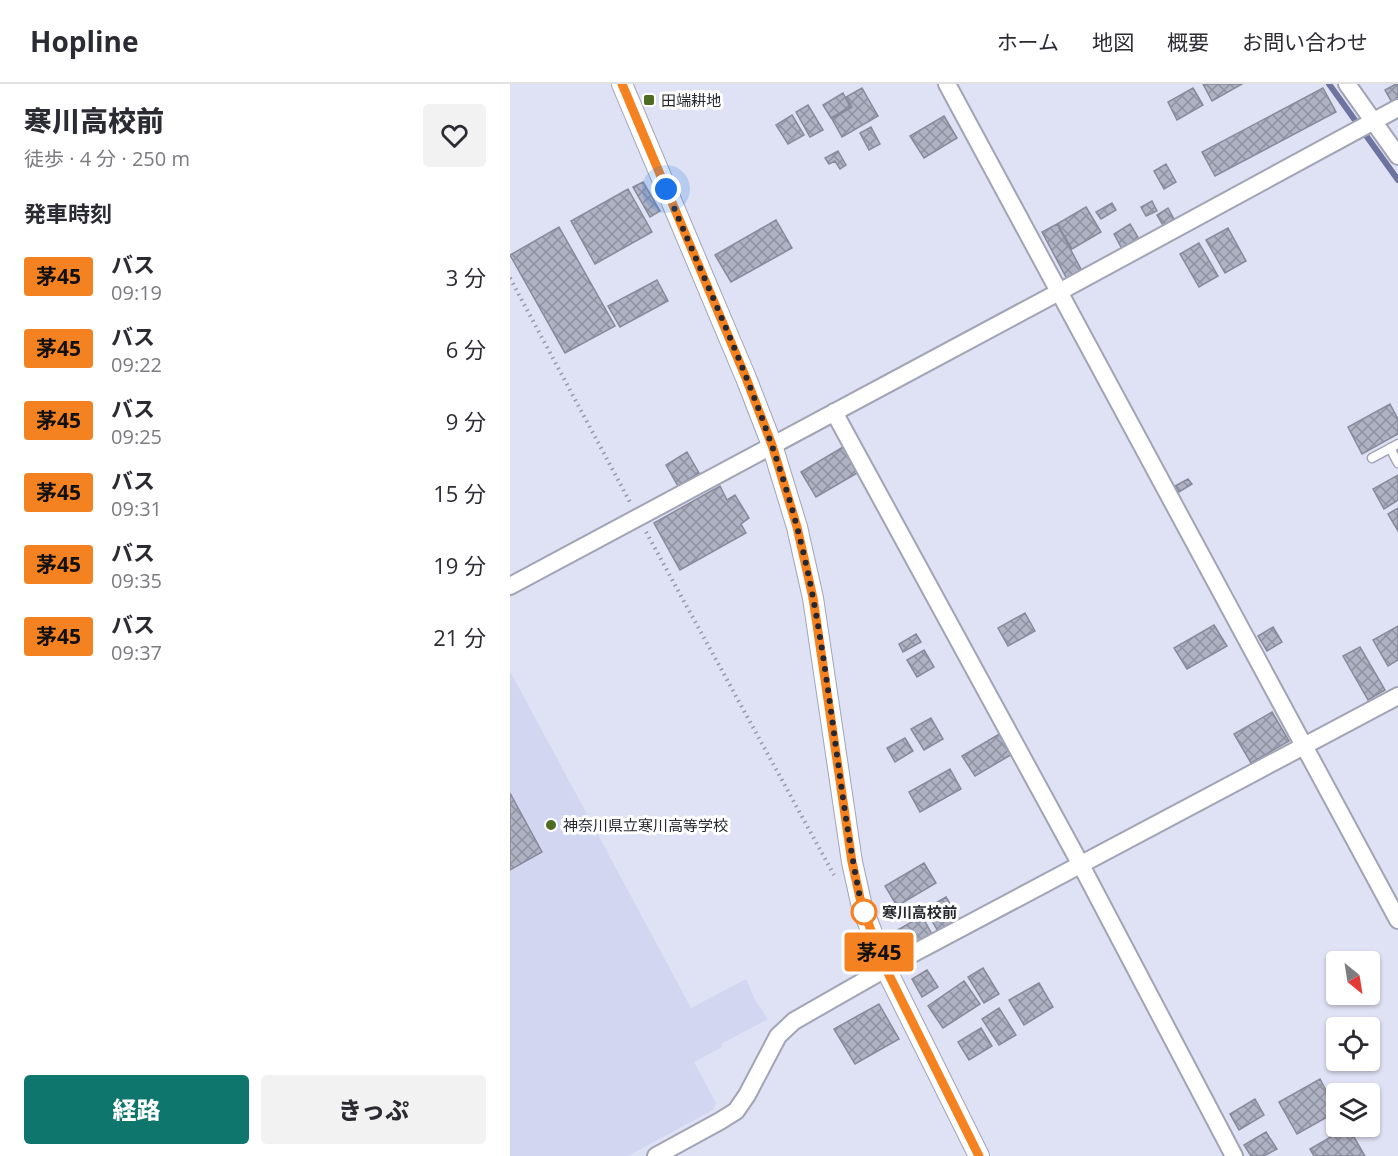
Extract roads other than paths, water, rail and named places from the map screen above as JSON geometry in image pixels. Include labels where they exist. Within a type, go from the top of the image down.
[{"type":"street","points":[[622,84],[746,378],[772,445],[797,527],[813,598],[852,862],[862,907],[886,969],[980,1156]]},
{"type":"street","points":[[946,84],[1398,920]]},
{"type":"street","points":[[1347,84],[1398,156]]},
{"type":"street","points":[[510,586],[1398,108]]},
{"type":"street","points":[[834,412],[1081,865],[1234,1156]]},
{"type":"street","points":[[656,1156],[735,1111],[747,1095],[778,1036],[794,1021],[886,969],[1398,696]]},
{"type":"lane","points":[[1372,458],[1394,446],[1398,463]]},
{"type":"waterway","points":[[1329,84],[1398,180]]},
{"type":"place","name":"田端耕地","points":[[649,100]]},
{"type":"place","name":"神奈川県立寒川高等学校","points":[[551,825]]},
{"type":"place","name":"寒川高校前","points":[[864,912]]}]
